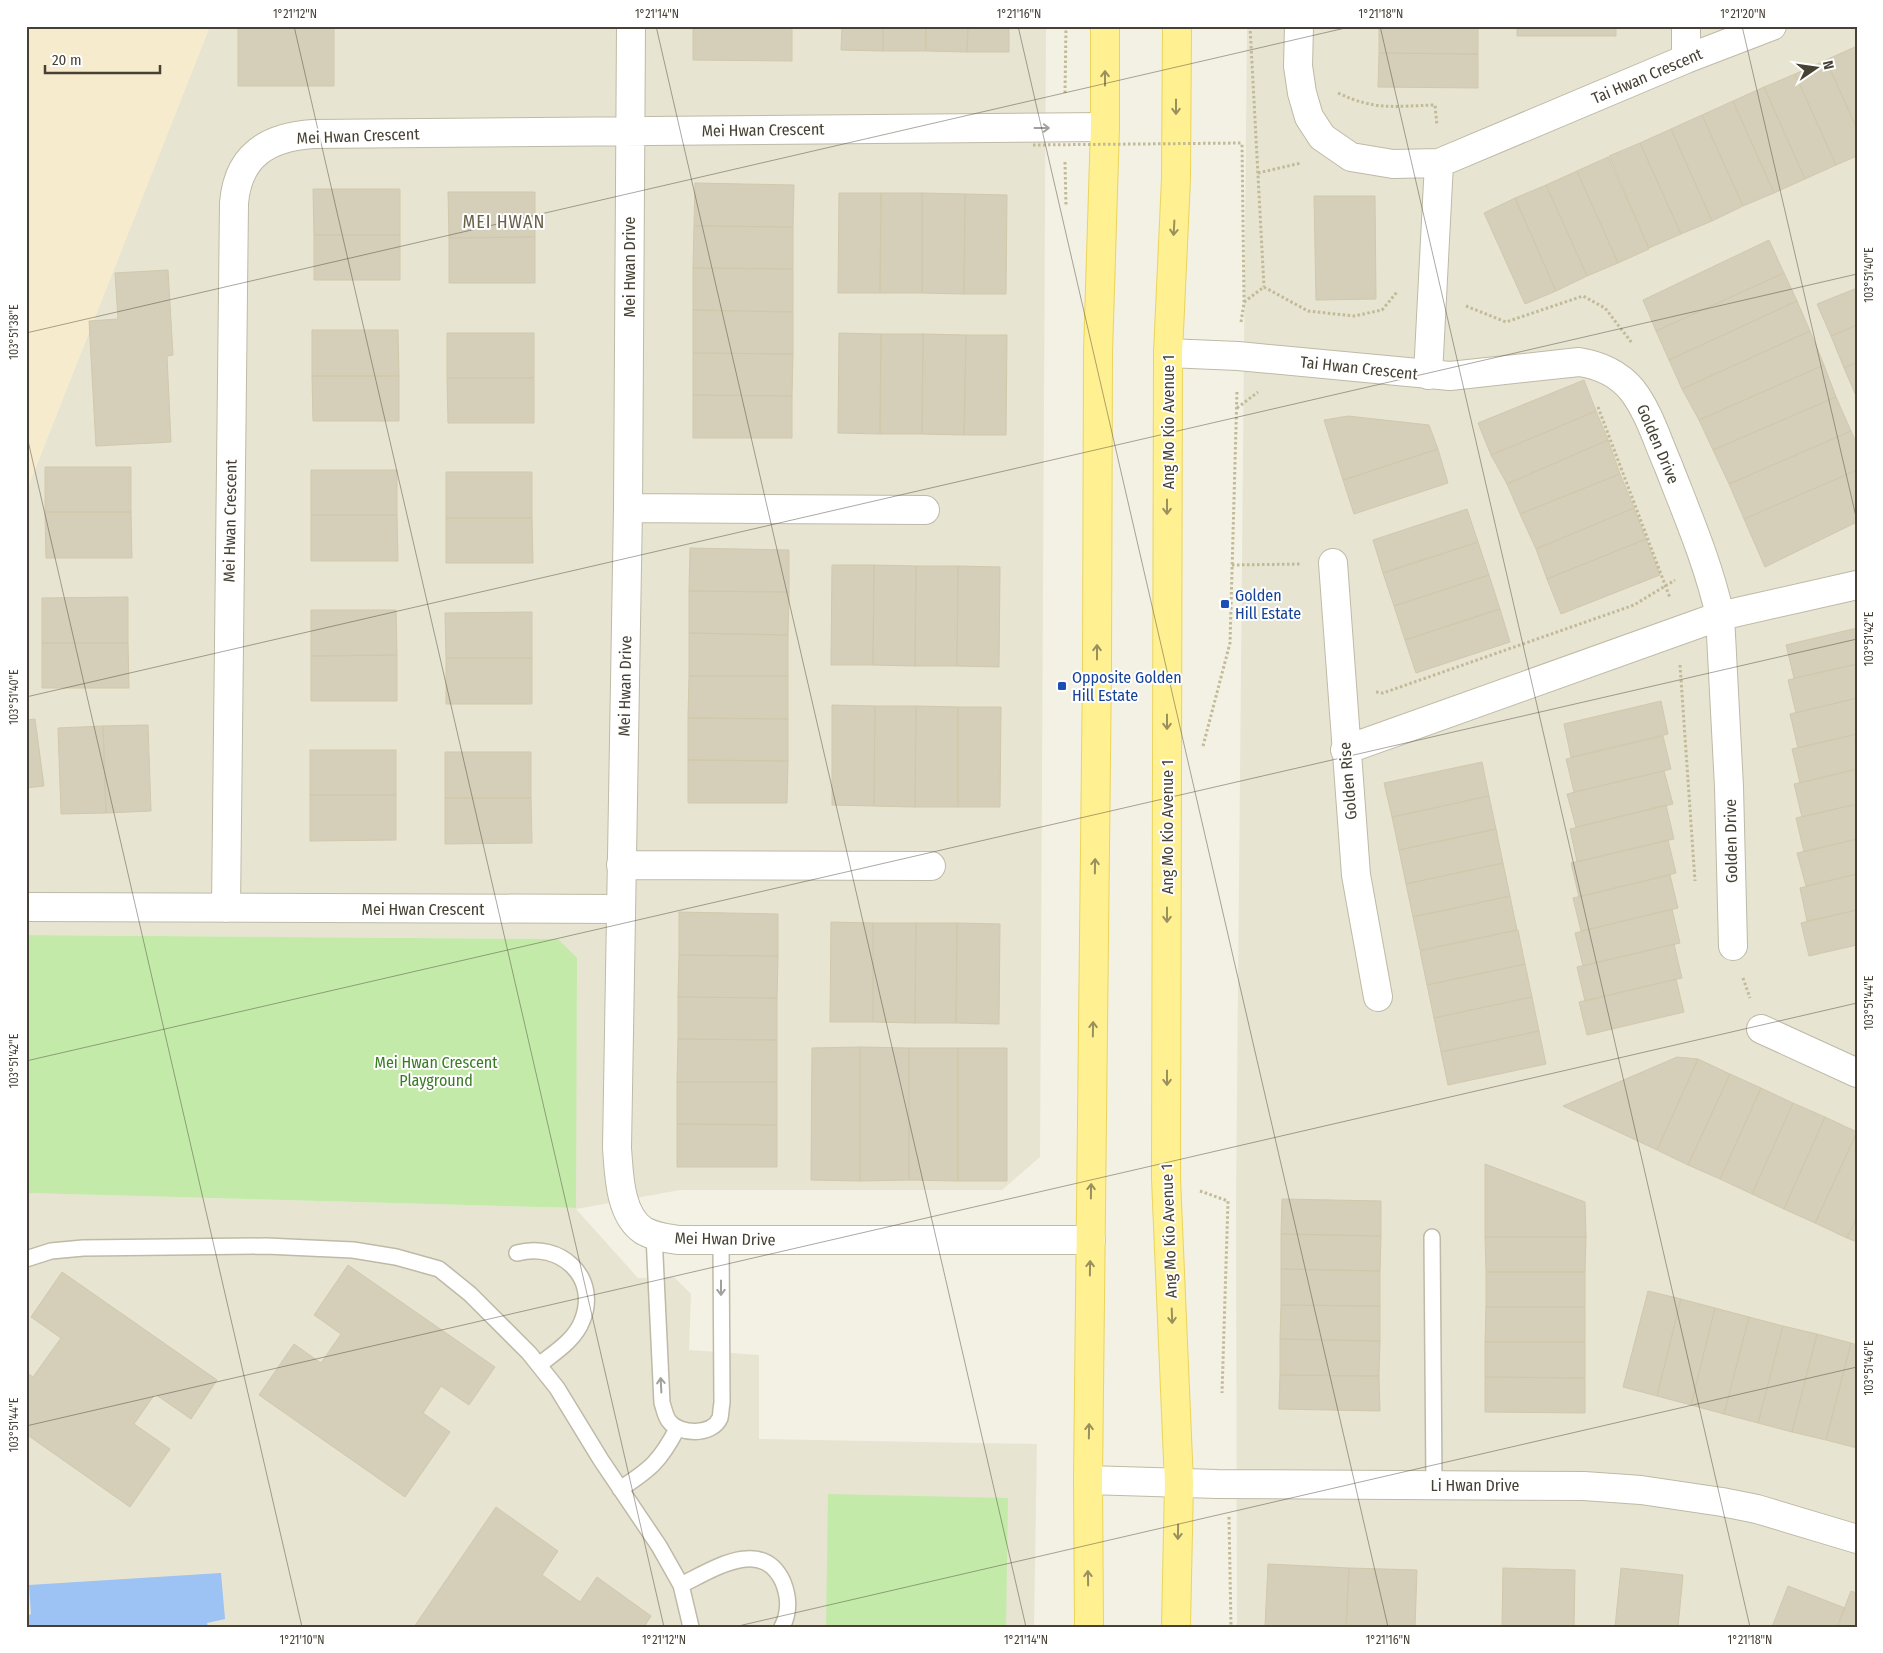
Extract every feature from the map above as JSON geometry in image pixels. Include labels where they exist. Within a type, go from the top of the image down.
[{"type":"main road","points":[[1089,1627],[1088,1480],[1097,668],[1098,353],[1105,127],[1105,26]]},
{"type":"main road","name":"Ang Mo Kio Avenue 1","points":[[1176,1627],[1178,1483],[1166,1179],[1168,353],[1176,179],[1177,26]]},
{"type":"street","name":"Mei Hwan Drive","points":[[631,26],[628,508],[620,910],[618,1166],[625,1203],[633,1219],[643,1230],[654,1235],[678,1240],[1090,1240]]},
{"type":"street","name":"Tai Hwan Crescent","points":[[1299,26],[1298,66],[1302,93],[1310,117],[1322,137],[1351,157],[1393,164],[1439,163],[1686,59],[1772,26]]},
{"type":"street","points":[[1686,26],[1686,59]]},
{"type":"street","name":"Mei Hwan Crescent","points":[[226,908],[234,203],[242,169],[257,152],[278,141],[298,135],[1105,127]]},
{"type":"street","name":"Tai Hwan Crescent","points":[[1168,353],[1238,356],[1428,375],[1439,163]]},
{"type":"street","name":"Golden Drive","points":[[1428,375],[1472,375],[1579,362],[1593,364],[1620,378],[1641,402],[1715,591],[1720,616],[1728,758],[1733,946]]},
{"type":"street","points":[[628,508],[925,510]]},
{"type":"street","name":"Golden Rise","points":[[1322,564],[1346,750],[1356,875],[1378,998]]},
{"type":"street","points":[[1346,750],[1720,616],[1857,585]]},
{"type":"street","points":[[622,865],[930,866]]},
{"type":"street","name":"Mei Hwan Crescent","points":[[26,907],[620,910]]},
{"type":"street","points":[[1760,1029],[1857,1073]]},
{"type":"street","name":"Li Hwan Drive","points":[[1088,1480],[1178,1483],[1584,1486],[1641,1490],[1757,1509],[1857,1539]]},
{"type":"lane","points":[[654,1235],[662,1403],[668,1420],[677,1429],[694,1432],[710,1428],[719,1419],[722,1403],[721,1240]]},
{"type":"lane","points":[[1432,1237],[1434,1484]]},
{"type":"lane","points":[[26,1260],[51,1251],[83,1248],[257,1246],[353,1250],[396,1257],[439,1269],[503,1326],[539,1365],[557,1388],[659,1546],[681,1584],[691,1627]]},
{"type":"lane","points":[[517,1253],[541,1249],[559,1255],[574,1265],[583,1281],[586,1300],[580,1325],[567,1342],[539,1365]]},
{"type":"lane","points":[[620,1488],[647,1472],[663,1454],[677,1429]]},
{"type":"lane","points":[[681,1584],[740,1558],[756,1559],[769,1564],[778,1572],[786,1590],[788,1605],[782,1627]]},
{"type":"path","points":[[1064,128],[1066,26]]},
{"type":"path","points":[[1250,26],[1264,287]]},
{"type":"path","points":[[1336,92],[1355,101],[1386,108],[1435,106],[1439,163]]},
{"type":"path","points":[[1033,145],[1242,143],[1244,302],[1264,287]]},
{"type":"path","points":[[1300,153],[1302,162]]},
{"type":"path","points":[[1258,173],[1302,162],[1311,164]]},
{"type":"path","points":[[1264,287],[1308,311],[1354,316],[1382,310],[1400,288]]},
{"type":"path","points":[[1460,301],[1473,310],[1506,322],[1583,296],[1605,308],[1636,349]]},
{"type":"path","points":[[1201,749],[1205,741],[1230,644],[1238,356]]},
{"type":"path","points":[[1237,408],[1262,389]]},
{"type":"path","points":[[1596,402],[1604,418],[1666,583],[1678,631],[1696,891]]},
{"type":"path","points":[[1232,565],[1322,564]]},
{"type":"path","points":[[1375,691],[1383,693],[1634,605],[1666,583],[1706,568]]},
{"type":"path","points":[[1733,946],[1760,1029]]},
{"type":"path","points":[[1166,1179],[1228,1201],[1222,1393]]},
{"type":"path","points":[[1229,1514],[1231,1627]]},
{"type":"shaded area","points":[[26,26],[210,26],[26,492]]},
{"type":"shaded area","points":[[210,26],[1046,26],[1040,1157],[1002,1190],[680,1190],[576,1209],[638,1278],[674,1277],[691,1294],[689,1350],[759,1355],[759,1439],[1037,1444],[1034,1627],[26,1627],[26,1193],[575,1208],[558,939],[26,935],[26,492]]},
{"type":"shaded area","points":[[1247,26],[1857,26],[1857,1627],[1237,1627],[1236,1203]]},
{"type":"green space","name":"Mei Hwan Crescent Playground","points":[[26,935],[558,939],[577,958],[576,1208],[26,1193]]},
{"type":"green space","points":[[828,1494],[1008,1498],[1006,1627],[826,1627]]},
{"type":"water","points":[[221,1573],[225,1619],[207,1623],[208,1627],[26,1627],[26,1617],[31,1614],[29,1585]]},
{"type":"building","points":[[238,26],[334,26],[334,86],[238,86]]},
{"type":"building","points":[[693,26],[792,26],[792,61],[693,60]]},
{"type":"building","points":[[842,26],[883,26],[883,51],[841,50]]},
{"type":"building","points":[[883,26],[926,26],[926,51],[883,51]]},
{"type":"building","points":[[926,26],[968,26],[967,52],[926,51]]},
{"type":"building","points":[[968,26],[1009,26],[1009,52],[967,52]]},
{"type":"building","points":[[1379,26],[1478,26],[1478,54],[1379,53]]},
{"type":"building","points":[[1517,26],[1616,26],[1616,36],[1517,36]]},
{"type":"building","points":[[1857,46],[1857,129],[1826,60]]},
{"type":"building","points":[[1379,53],[1478,54],[1478,88],[1378,87]]},
{"type":"building","points":[[1826,60],[1857,129],[1857,156],[1836,165],[1795,74]]},
{"type":"building","points":[[1795,74],[1836,165],[1805,179],[1764,87]]},
{"type":"building","points":[[1764,87],[1805,179],[1774,193],[1733,101]]},
{"type":"building","points":[[1733,101],[1774,193],[1743,206],[1702,115]]},
{"type":"building","points":[[1702,115],[1743,206],[1712,221],[1671,129]]},
{"type":"building","points":[[1671,129],[1712,221],[1681,234],[1640,143]]},
{"type":"building","points":[[1640,143],[1681,234],[1649,248],[1609,156]]},
{"type":"building","points":[[1608,157],[1649,249],[1618,263],[1577,171]]},
{"type":"building","points":[[1577,171],[1618,263],[1587,276],[1546,185]]},
{"type":"building","points":[[695,183],[794,185],[793,227],[694,226]]},
{"type":"building","points":[[1546,185],[1587,276],[1556,291],[1515,198]]},
{"type":"building","points":[[313,189],[400,189],[400,235],[314,235]]},
{"type":"building","points":[[448,192],[535,192],[535,237],[449,238]]},
{"type":"building","points":[[839,193],[881,193],[880,293],[838,293]]},
{"type":"building","points":[[881,193],[922,193],[922,293],[880,293]]},
{"type":"building","points":[[922,193],[965,194],[964,294],[922,293]]},
{"type":"building","points":[[965,194],[1007,195],[1006,294],[964,294]]},
{"type":"building","points":[[1314,196],[1375,196],[1376,299],[1316,300]]},
{"type":"building","points":[[1515,198],[1556,291],[1525,304],[1484,213]]},
{"type":"building","points":[[694,226],[793,227],[793,269],[693,268]]},
{"type":"building","points":[[314,235],[400,235],[400,280],[314,280]]},
{"type":"building","points":[[535,237],[535,283],[449,283],[449,238]]},
{"type":"building","points":[[1769,240],[1784,273],[1656,331],[1643,300]]},
{"type":"building","points":[[693,268],[793,269],[793,312],[693,310]]},
{"type":"building","points":[[168,270],[173,355],[167,356],[171,442],[96,446],[89,321],[118,319],[115,273]]},
{"type":"building","points":[[1784,273],[1797,301],[1669,360],[1656,331]]},
{"type":"building","points":[[1857,288],[1857,325],[1831,336],[1817,304]]},
{"type":"building","points":[[1797,301],[1810,331],[1682,389],[1669,360]]},
{"type":"building","points":[[693,310],[793,312],[793,354],[693,353]]},
{"type":"building","points":[[1857,325],[1857,362],[1844,368],[1831,336]]},
{"type":"building","points":[[312,330],[398,330],[399,376],[312,376]]},
{"type":"building","points":[[1810,331],[1824,365],[1699,420],[1682,389]]},
{"type":"building","points":[[447,333],[534,333],[534,378],[447,378]]},
{"type":"building","points":[[839,333],[881,334],[880,434],[838,433]]},
{"type":"building","points":[[881,334],[923,334],[922,434],[880,434]]},
{"type":"building","points":[[923,334],[966,335],[964,435],[922,434]]},
{"type":"building","points":[[966,335],[1007,335],[1006,435],[964,435]]},
{"type":"building","points":[[693,353],[793,354],[792,396],[693,395]]},
{"type":"building","points":[[1857,362],[1857,398],[1844,368]]},
{"type":"building","points":[[1824,365],[1836,397],[1713,450],[1699,420]]},
{"type":"building","points":[[312,376],[399,376],[399,421],[313,421]]},
{"type":"building","points":[[447,378],[534,378],[534,423],[448,423]]},
{"type":"building","points":[[1584,380],[1596,411],[1491,455],[1478,423]]},
{"type":"building","points":[[693,395],[792,396],[792,438],[693,438]]},
{"type":"building","points":[[1836,397],[1851,431],[1729,484],[1713,450]]},
{"type":"building","points":[[1596,411],[1608,440],[1507,484],[1491,455]]},
{"type":"building","points":[[1348,416],[1429,425],[1438,449],[1343,480],[1324,420]]},
{"type":"building","points":[[1851,431],[1857,444],[1857,470],[1744,519],[1729,484]]},
{"type":"building","points":[[1608,440],[1620,474],[1520,514],[1507,484]]},
{"type":"building","points":[[1438,449],[1448,483],[1354,514],[1343,480]]},
{"type":"building","points":[[45,467],[131,467],[131,512],[45,512]]},
{"type":"building","points":[[311,470],[397,470],[397,515],[311,515]]},
{"type":"building","points":[[1857,470],[1857,522],[1765,567],[1744,519]]},
{"type":"building","points":[[446,472],[532,472],[532,518],[446,518]]},
{"type":"building","points":[[1620,474],[1634,508],[1536,549],[1520,514]]},
{"type":"building","points":[[1634,508],[1646,539],[1547,579],[1536,549]]},
{"type":"building","points":[[1467,509],[1478,542],[1383,573],[1373,540]]},
{"type":"building","points":[[45,512],[131,512],[132,558],[46,558]]},
{"type":"building","points":[[311,515],[397,515],[398,561],[311,561]]},
{"type":"building","points":[[446,518],[532,518],[533,563],[446,563]]},
{"type":"building","points":[[1646,539],[1660,575],[1561,614],[1547,579]]},
{"type":"building","points":[[1478,542],[1489,575],[1394,606],[1383,573]]},
{"type":"building","points":[[690,548],[789,550],[789,592],[689,591]]},
{"type":"building","points":[[832,565],[874,565],[873,665],[831,665]]},
{"type":"building","points":[[874,565],[916,566],[915,666],[873,665]]},
{"type":"building","points":[[916,566],[958,566],[957,666],[915,666]]},
{"type":"building","points":[[958,566],[1000,567],[999,667],[957,666]]},
{"type":"building","points":[[1489,575],[1500,609],[1405,640],[1394,606]]},
{"type":"building","points":[[689,591],[789,592],[788,635],[689,633]]},
{"type":"building","points":[[128,597],[128,643],[42,643],[42,598]]},
{"type":"building","points":[[1500,609],[1510,642],[1416,673],[1405,640]]},
{"type":"building","points":[[311,610],[396,610],[397,655],[311,656]]},
{"type":"building","points":[[532,612],[532,658],[446,658],[445,613]]},
{"type":"building","points":[[1857,628],[1857,664],[1794,678],[1786,645]]},
{"type":"building","points":[[689,633],[788,635],[788,676],[689,676]]},
{"type":"building","points":[[42,643],[128,643],[129,688],[42,688]]},
{"type":"building","points":[[397,655],[397,701],[311,701],[311,656]]},
{"type":"building","points":[[446,658],[532,658],[532,704],[446,704]]},
{"type":"building","points":[[1857,664],[1857,698],[1796,713],[1788,680]]},
{"type":"building","points":[[689,676],[788,676],[788,719],[688,718]]},
{"type":"building","points":[[1857,698],[1857,734],[1798,748],[1790,714]]},
{"type":"building","points":[[1661,701],[1668,734],[1571,757],[1564,724]]},
{"type":"building","points":[[832,705],[875,706],[874,806],[832,805]]},
{"type":"building","points":[[875,706],[916,706],[915,807],[874,806]]},
{"type":"building","points":[[916,706],[958,707],[958,807],[915,807]]},
{"type":"building","points":[[958,707],[1001,707],[1000,807],[958,807]]},
{"type":"building","points":[[688,718],[788,719],[788,761],[688,760]]},
{"type":"building","points":[[35,719],[44,786],[26,788],[26,720]]},
{"type":"building","points":[[148,725],[151,811],[106,813],[103,726]]},
{"type":"building","points":[[103,726],[106,813],[61,814],[58,728]]},
{"type":"building","points":[[1857,734],[1857,769],[1800,783],[1792,749]]},
{"type":"building","points":[[1663,736],[1671,769],[1574,792],[1566,759]]},
{"type":"building","points":[[310,750],[396,750],[396,795],[310,795]]},
{"type":"building","points":[[445,752],[531,752],[531,798],[445,798]]},
{"type":"building","points":[[688,760],[788,761],[787,803],[688,803]]},
{"type":"building","points":[[1482,762],[1489,796],[1392,817],[1384,783]]},
{"type":"building","points":[[1857,769],[1857,804],[1802,817],[1794,784]]},
{"type":"building","points":[[1664,771],[1673,804],[1576,827],[1567,794]]},
{"type":"building","points":[[310,795],[396,795],[396,840],[310,841]]},
{"type":"building","points":[[1489,796],[1496,829],[1399,850],[1392,817]]},
{"type":"building","points":[[445,798],[531,798],[532,843],[445,844]]},
{"type":"building","points":[[1857,804],[1857,839],[1804,852],[1796,818]]},
{"type":"building","points":[[1666,805],[1674,839],[1577,862],[1570,829]]},
{"type":"building","points":[[1496,829],[1503,863],[1406,884],[1399,850]]},
{"type":"building","points":[[1857,839],[1857,874],[1806,886],[1797,853]]},
{"type":"building","points":[[1668,840],[1676,873],[1579,897],[1571,863]]},
{"type":"building","points":[[1503,863],[1510,896],[1413,917],[1406,884]]},
{"type":"building","points":[[1857,874],[1857,910],[1807,921],[1800,888]]},
{"type":"building","points":[[1670,875],[1678,908],[1581,931],[1573,898]]},
{"type":"building","points":[[1510,896],[1517,930],[1420,950],[1413,917]]},
{"type":"building","points":[[1672,909],[1680,943],[1583,966],[1575,933]]},
{"type":"building","points":[[1857,910],[1857,945],[1809,956],[1801,923]]},
{"type":"building","points":[[679,912],[778,914],[778,956],[679,955]]},
{"type":"building","points":[[831,922],[873,923],[873,1022],[830,1022]]},
{"type":"building","points":[[873,923],[916,923],[915,1023],[873,1022]]},
{"type":"building","points":[[916,923],[957,923],[956,1023],[915,1023]]},
{"type":"building","points":[[957,923],[1000,924],[999,1024],[956,1023]]},
{"type":"building","points":[[1518,930],[1525,964],[1427,985],[1420,951]]},
{"type":"building","points":[[1674,944],[1682,978],[1585,1001],[1577,967]]},
{"type":"building","points":[[679,955],[778,956],[777,998],[678,997]]},
{"type":"building","points":[[1525,964],[1532,997],[1434,1018],[1427,985]]},
{"type":"building","points":[[1676,979],[1684,1012],[1587,1035],[1579,1002]]},
{"type":"building","points":[[678,997],[777,998],[777,1040],[678,1039]]},
{"type":"building","points":[[1532,997],[1539,1031],[1441,1052],[1434,1018]]},
{"type":"building","points":[[1539,1031],[1546,1064],[1448,1085],[1441,1052]]},
{"type":"building","points":[[678,1039],[777,1040],[777,1082],[677,1082]]},
{"type":"building","points":[[860,1047],[860,1181],[811,1180],[812,1048]]},
{"type":"building","points":[[860,1047],[909,1048],[909,1180],[860,1181]]},
{"type":"building","points":[[909,1048],[958,1048],[958,1181],[909,1180]]},
{"type":"building","points":[[958,1048],[1007,1048],[1007,1181],[958,1181]]},
{"type":"building","points":[[1677,1057],[1698,1059],[1657,1150],[1563,1106]]},
{"type":"building","points":[[1698,1059],[1730,1074],[1688,1165],[1657,1150]]},
{"type":"building","points":[[1730,1074],[1761,1088],[1720,1179],[1688,1165]]},
{"type":"building","points":[[677,1082],[777,1082],[777,1125],[677,1124]]},
{"type":"building","points":[[1761,1088],[1793,1103],[1752,1194],[1720,1179]]},
{"type":"building","points":[[1793,1103],[1825,1117],[1784,1209],[1752,1194]]},
{"type":"building","points":[[1825,1117],[1857,1132],[1815,1223],[1784,1209]]},
{"type":"building","points":[[677,1124],[777,1125],[777,1167],[677,1167]]},
{"type":"building","points":[[1857,1132],[1857,1217],[1847,1238],[1815,1223]]},
{"type":"building","points":[[1485,1164],[1585,1202],[1586,1237],[1485,1237]]},
{"type":"building","points":[[1282,1199],[1381,1201],[1381,1236],[1281,1234]]},
{"type":"building","points":[[1857,1217],[1857,1242],[1847,1238]]},
{"type":"building","points":[[1281,1234],[1381,1236],[1380,1271],[1281,1269]]},
{"type":"building","points":[[1485,1237],[1586,1237],[1585,1272],[1486,1272]]},
{"type":"building","points":[[348,1265],[495,1367],[469,1405],[441,1386],[423,1413],[450,1432],[405,1497],[259,1395],[294,1344],[321,1363],[341,1334],[314,1315]]},
{"type":"building","points":[[1281,1269],[1380,1271],[1380,1306],[1281,1305]]},
{"type":"building","points":[[62,1272],[217,1380],[191,1419],[155,1394],[134,1424],[170,1449],[130,1507],[26,1434],[26,1372],[33,1377],[61,1338],[31,1317]]},
{"type":"building","points":[[1486,1272],[1585,1272],[1585,1307],[1486,1307]]},
{"type":"building","points":[[1648,1291],[1681,1299],[1657,1396],[1623,1387]]},
{"type":"building","points":[[1681,1299],[1715,1308],[1691,1405],[1657,1396]]},
{"type":"building","points":[[1281,1305],[1380,1306],[1380,1341],[1280,1339]]},
{"type":"building","points":[[1486,1307],[1585,1307],[1585,1342],[1485,1342]]},
{"type":"building","points":[[1715,1308],[1749,1317],[1724,1414],[1691,1405]]},
{"type":"building","points":[[1749,1317],[1783,1326],[1758,1423],[1724,1414]]},
{"type":"building","points":[[1783,1326],[1817,1334],[1792,1432],[1758,1423]]},
{"type":"building","points":[[1817,1334],[1851,1343],[1826,1440],[1792,1432]]},
{"type":"building","points":[[1280,1339],[1380,1341],[1379,1376],[1280,1375]]},
{"type":"building","points":[[1485,1342],[1585,1342],[1585,1378],[1485,1377]]},
{"type":"building","points":[[1851,1343],[1857,1345],[1857,1448],[1826,1440]]},
{"type":"building","points":[[1280,1375],[1379,1376],[1380,1411],[1279,1409]]},
{"type":"building","points":[[1485,1377],[1585,1378],[1585,1413],[1485,1412]]},
{"type":"building","points":[[496,1507],[558,1551],[542,1575],[580,1602],[597,1577],[651,1616],[644,1627],[414,1627]]},
{"type":"building","points":[[1268,1564],[1349,1568],[1346,1627],[1265,1627]]},
{"type":"building","points":[[1349,1568],[1417,1570],[1415,1627],[1346,1627]]},
{"type":"building","points":[[1503,1568],[1575,1570],[1574,1627],[1502,1627]]},
{"type":"building","points":[[1621,1568],[1683,1575],[1678,1627],[1615,1627]]},
{"type":"building","points":[[1788,1586],[1845,1608],[1837,1627],[1772,1627]]},
{"type":"building","points":[[1851,1591],[1857,1593],[1857,1627],[1837,1627]]},
{"type":"place","name":"Golden Hill Estate","points":[[1225,604]]},
{"type":"place","name":"Opposite Golden Hill Estate","points":[[1062,686]]},
{"type":"district","name":"MEI HWAN","points":[[504,222]]}]
